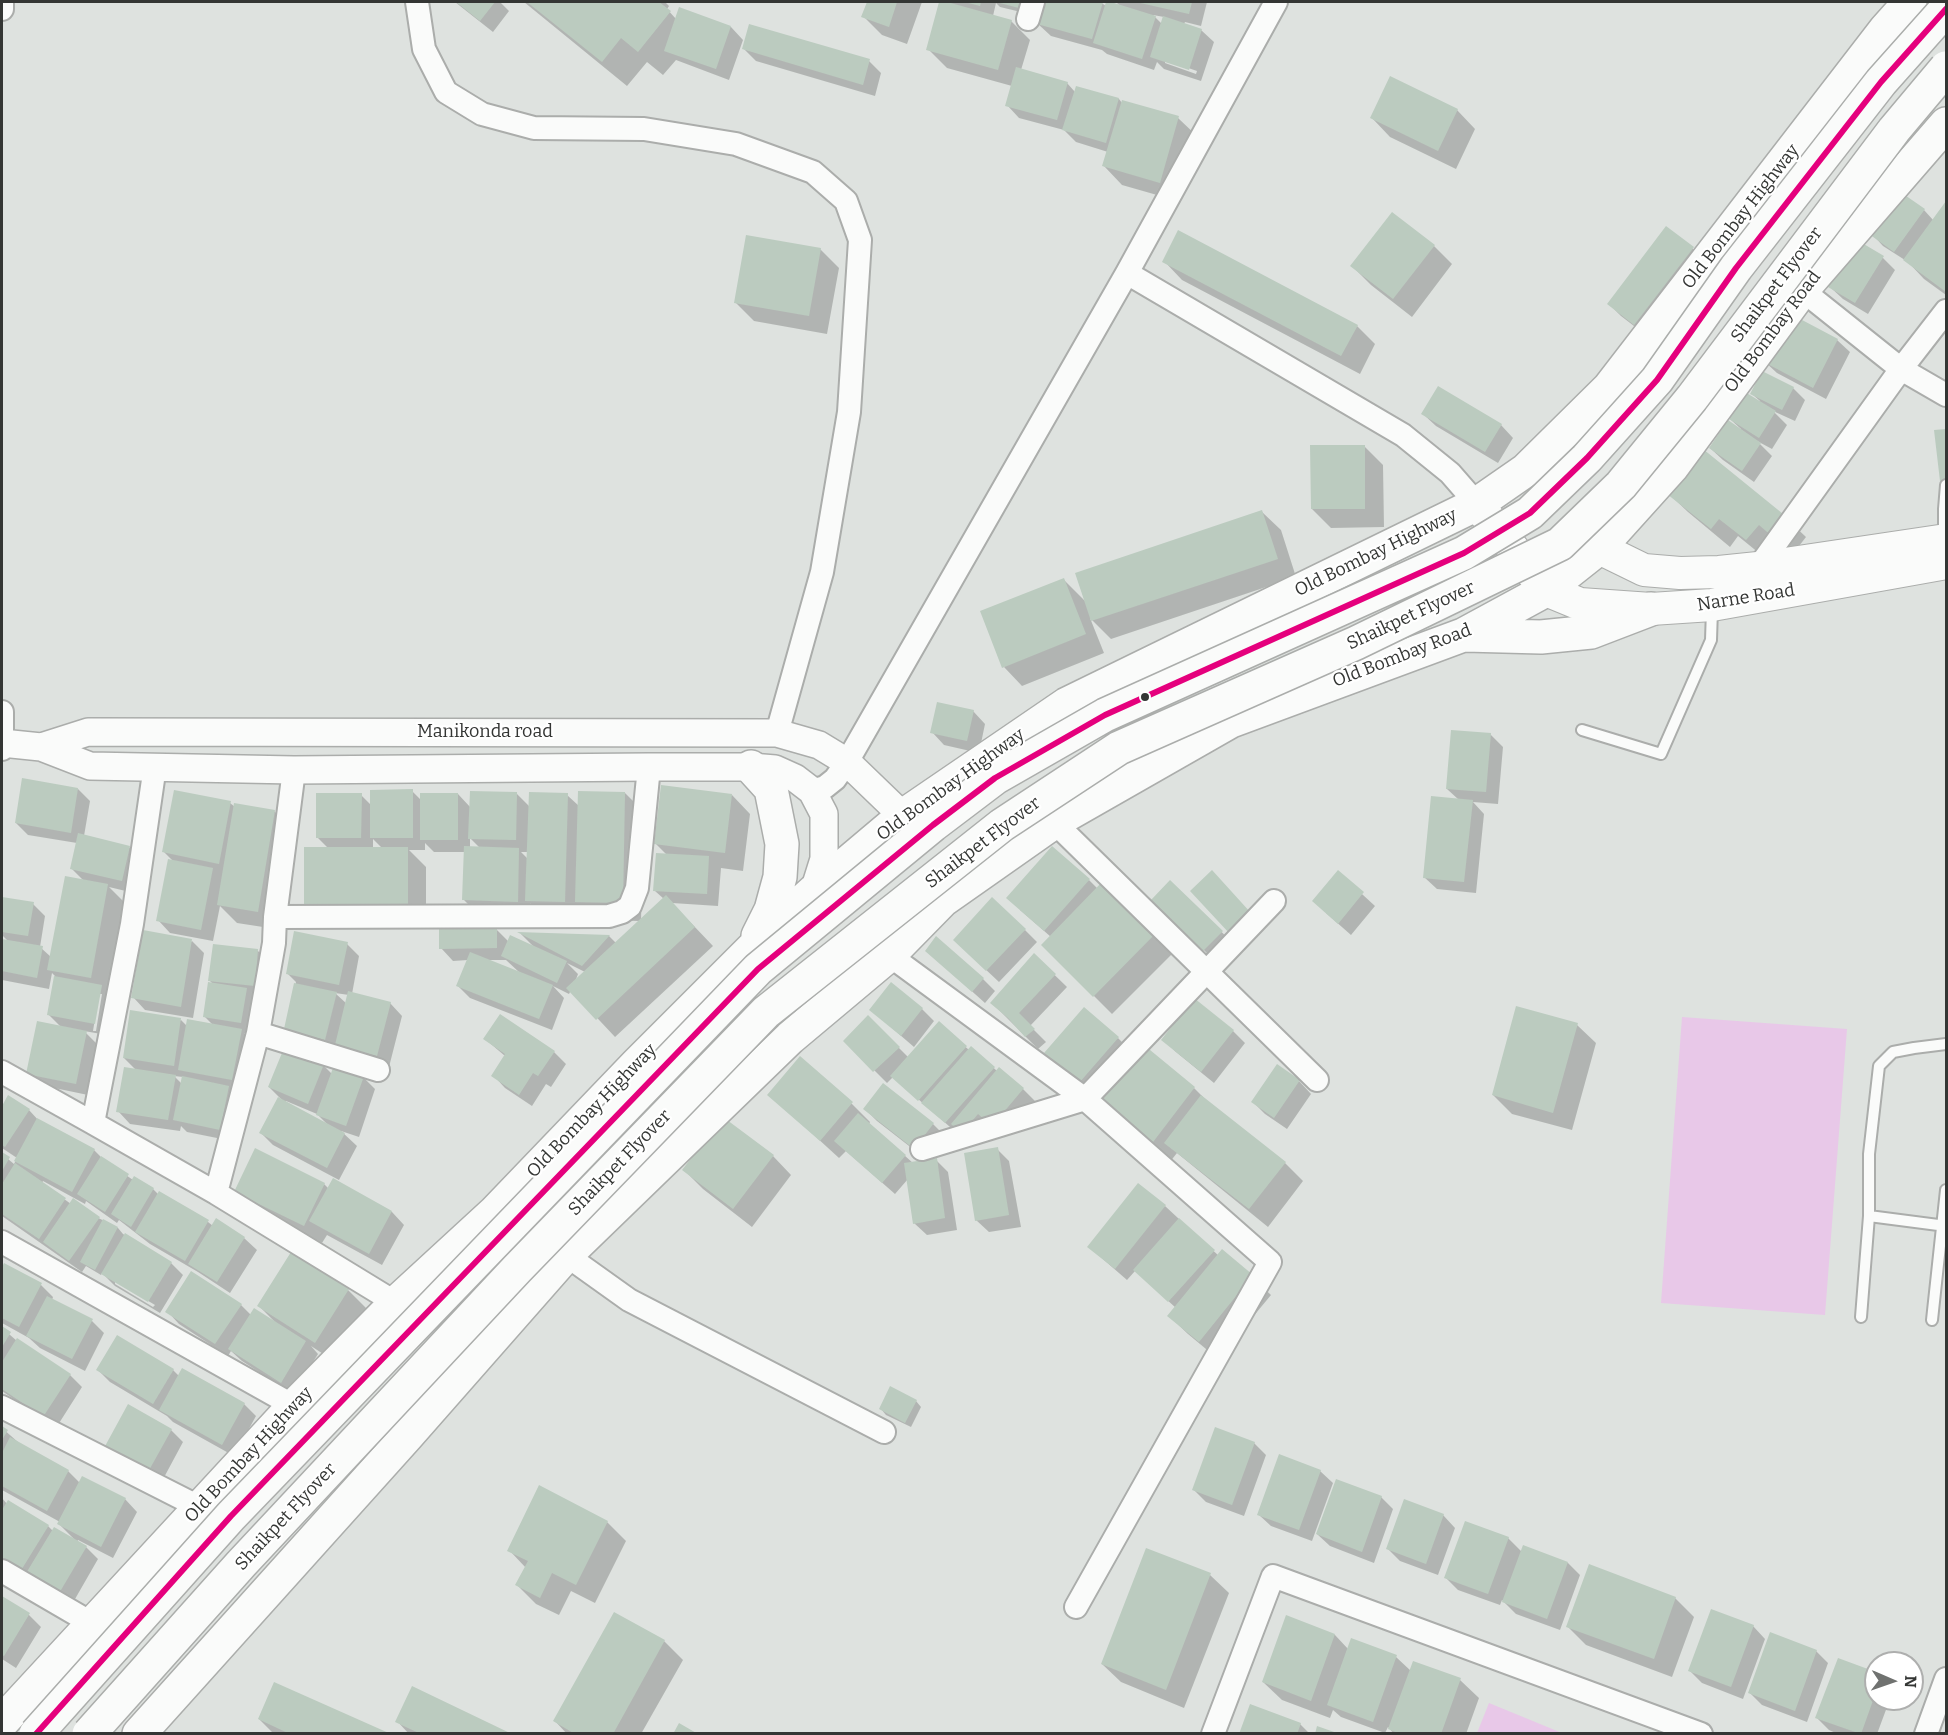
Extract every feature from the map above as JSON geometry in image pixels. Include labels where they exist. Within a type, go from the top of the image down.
[{"type":"main road","name":"Old Bombay Highway","points":[[2,1722],[199,1507],[294,1406],[396,1303],[495,1212],[637,1064],[750,951],[814,891],[903,816],[1067,704],[1477,504],[1526,470],[1609,388],[1885,30],[1910,2]]},
{"type":"main road","name":"Shaikpet Flyover","points":[[36,1734],[231,1516],[758,969],[933,825],[995,778],[1105,715],[1464,554],[1530,513],[1587,458],[1657,380],[1736,268],[1881,82],[1947,9]]},
{"type":"main road","name":"Shaikpet Flyover","points":[[89,1734],[241,1564],[517,1269],[766,1012],[1002,825],[1119,747],[1356,643],[1560,544],[1621,485],[1671,424],[1894,130],[1947,68]]},
{"type":"main road","name":"Old Bombay Road","points":[[889,955],[943,900],[1054,822],[1231,721],[1463,635],[1546,590],[1599,548],[1672,466],[1802,290],[1947,124]]},
{"type":"main road","points":[[1477,504],[1546,590]]},
{"type":"main road","name":"Narne Road","points":[[1599,548],[1644,570],[1700,572],[1946,548]]},
{"type":"main road","name":"Narne Road","points":[[1546,590],[1580,604],[1651,609],[1712,605],[1946,548]]},
{"type":"main road","points":[[1463,635],[1541,637],[1591,632],[1651,609]]},
{"type":"main road","points":[[750,951],[771,910],[780,877],[782,844],[777,809],[771,789],[751,767]]},
{"type":"main road","points":[[139,1734],[566,1256],[790,1038],[889,955]]},
{"type":"street","points":[[2,2],[2,9]]},
{"type":"street","points":[[417,2],[424,49],[446,92],[482,114],[534,128],[644,129],[736,144],[813,172],[846,201],[860,240],[849,412],[822,572],[777,733]]},
{"type":"street","points":[[814,891],[824,859],[825,838],[824,814],[812,791],[825,788],[835,779],[847,762],[1127,273],[1276,2]]},
{"type":"street","points":[[1127,273],[1403,435],[1450,473],[1477,504]]},
{"type":"street","points":[[1802,290],[1901,369],[1947,394]]},
{"type":"street","points":[[1758,568],[1901,369],[1947,311]]},
{"type":"street","points":[[2,712],[2,745]]},
{"type":"street","name":"Manikonda road","points":[[41,747],[88,732],[777,733],[819,745],[847,762],[903,816]]},
{"type":"street","name":"Manikonda road","points":[[2,745],[41,747],[90,766],[294,770],[751,767],[775,769],[795,778],[812,791]]},
{"type":"street","points":[[93,1123],[132,924],[155,766]]},
{"type":"street","points":[[276,917],[609,916],[622,912],[630,906],[637,888],[650,767]]},
{"type":"street","points":[[216,1193],[258,1033],[274,943],[294,770]]},
{"type":"street","points":[[1054,822],[1317,1080]]},
{"type":"street","points":[[922,1149],[1085,1099],[1274,901]]},
{"type":"street","points":[[889,955],[1085,1099],[1270,1262],[1076,1607]]},
{"type":"street","points":[[258,1033],[378,1070]]},
{"type":"street","points":[[2,1071],[216,1193],[396,1303]]},
{"type":"street","points":[[2,1242],[294,1406]]},
{"type":"street","points":[[566,1256],[628,1300],[884,1432]]},
{"type":"street","points":[[2,1407],[199,1507]]},
{"type":"street","points":[[2,1571],[93,1624]]},
{"type":"street","points":[[1213,1734],[1273,1576],[1701,1734]]},
{"type":"street","points":[[1926,1734],[1947,1679]]},
{"type":"lane","points":[[1946,548],[1947,485]]},
{"type":"lane","points":[[1582,730],[1661,754],[1711,640],[1712,605]]},
{"type":"lane","points":[[1860,1317],[1869,1216],[1869,1154],[1879,1066],[1893,1052],[1947,1044]]},
{"type":"lane","points":[[1932,1320],[1947,1190]]},
{"type":"lane","points":[[1869,1216],[1944,1226]]},
{"type":"shaded area","points":[[1682,1017],[1847,1029],[1825,1315],[1661,1303]]},
{"type":"shaded area","points":[[1489,1703],[1562,1733],[1477,1733]]},
{"type":"building","points":[[456,2],[495,2],[480,21]]},
{"type":"building","points":[[527,2],[659,2],[671,11],[638,52],[621,38],[602,62]]},
{"type":"building","points":[[867,2],[897,2],[889,27],[861,17]]},
{"type":"building","points":[[939,2],[947,2],[1012,20],[998,70],[926,50]]},
{"type":"building","points":[[965,2],[981,2],[980,6]]},
{"type":"building","points":[[996,2],[1021,2],[1019,8]]},
{"type":"building","points":[[1043,2],[1103,2],[1092,39],[1037,24]]},
{"type":"building","points":[[1106,2],[1156,16],[1142,59],[1093,43]]},
{"type":"building","points":[[1136,2],[1192,2],[1189,14]]},
{"type":"building","points":[[679,7],[731,26],[716,69],[664,51]]},
{"type":"building","points":[[1163,16],[1202,29],[1189,70],[1150,57]]},
{"type":"building","points":[[749,24],[870,59],[863,85],[742,49]]},
{"type":"building","points":[[1016,67],[1068,82],[1057,120],[1005,106]]},
{"type":"building","points":[[1390,76],[1458,109],[1438,151],[1370,118]]},
{"type":"building","points":[[1076,86],[1119,98],[1106,143],[1062,130]]},
{"type":"building","points":[[1122,100],[1179,116],[1160,183],[1102,166]]},
{"type":"building","points":[[1899,191],[1925,209],[1894,252],[1869,234]]},
{"type":"building","points":[[1946,201],[1946,292],[1903,260]]},
{"type":"building","points":[[1392,212],[1435,245],[1393,299],[1350,266]]},
{"type":"building","points":[[1666,226],[1694,247],[1634,325],[1607,304]]},
{"type":"building","points":[[1178,230],[1358,325],[1341,356],[1162,262]]},
{"type":"building","points":[[746,235],[821,248],[809,316],[734,303]]},
{"type":"building","points":[[1857,240],[1884,256],[1855,303],[1828,287]]},
{"type":"building","points":[[1787,312],[1838,339],[1813,388],[1762,361]]},
{"type":"building","points":[[1762,371],[1794,387],[1782,410],[1750,394]]},
{"type":"building","points":[[1438,386],[1502,424],[1485,452],[1421,414]]},
{"type":"building","points":[[1745,392],[1776,411],[1759,438],[1729,419]]},
{"type":"building","points":[[1728,420],[1761,443],[1742,471],[1709,448]]},
{"type":"building","points":[[1946,429],[1946,498],[1942,498],[1934,430]]},
{"type":"building","points":[[1310,445],[1365,445],[1365,509],[1311,509]]},
{"type":"building","points":[[1703,449],[1788,518],[1773,537],[1759,525],[1746,540],[1719,519],[1711,529],[1667,494]]},
{"type":"building","points":[[1262,510],[1278,559],[1091,621],[1075,573]]},
{"type":"building","points":[[1064,578],[1086,634],[1002,668],[980,611]]},
{"type":"building","points":[[937,702],[974,710],[967,741],[930,733]]},
{"type":"building","points":[[1451,730],[1491,733],[1486,792],[1446,789]]},
{"type":"building","points":[[22,778],[78,788],[71,833],[15,823]]},
{"type":"building","points":[[661,785],[732,794],[725,853],[654,844]]},
{"type":"building","points":[[413,789],[413,838],[370,838],[370,790]]},
{"type":"building","points":[[174,790],[231,801],[219,864],[162,852]]},
{"type":"building","points":[[470,791],[517,792],[516,840],[468,839]]},
{"type":"building","points":[[578,791],[625,792],[623,903],[575,902]]},
{"type":"building","points":[[529,792],[568,793],[565,902],[525,901]]},
{"type":"building","points":[[316,793],[362,793],[361,838],[316,838]]},
{"type":"building","points":[[420,793],[458,793],[458,840],[420,840]]},
{"type":"building","points":[[1431,796],[1473,800],[1464,882],[1423,878]]},
{"type":"building","points":[[234,803],[275,810],[258,912],[217,905]]},
{"type":"building","points":[[78,833],[130,846],[122,881],[70,869]]},
{"type":"building","points":[[464,846],[519,848],[518,902],[462,900]]},
{"type":"building","points":[[1052,846],[1090,879],[1044,931],[1006,898]]},
{"type":"building","points":[[304,847],[408,847],[408,906],[304,905]]},
{"type":"building","points":[[656,853],[709,856],[707,894],[653,891]]},
{"type":"building","points":[[168,859],[213,868],[201,930],[156,921]]},
{"type":"building","points":[[1212,870],[1251,913],[1230,934],[1190,891]]},
{"type":"building","points":[[1338,870],[1364,892],[1338,924],[1312,901]]},
{"type":"building","points":[[65,876],[108,884],[91,978],[47,970]]},
{"type":"building","points":[[1104,880],[1156,933],[1093,997],[1041,945]]},
{"type":"building","points":[[1170,880],[1223,931],[1203,951],[1151,900]]},
{"type":"building","points":[[666,895],[695,927],[596,1020],[566,988]]},
{"type":"building","points":[[2,897],[34,902],[28,936],[2,932]]},
{"type":"building","points":[[992,897],[1026,929],[986,971],[953,940]]},
{"type":"building","points":[[497,928],[497,948],[439,949],[439,929]]},
{"type":"building","points":[[143,930],[192,939],[181,1007],[131,998]]},
{"type":"building","points":[[294,931],[348,942],[339,985],[286,974]]},
{"type":"building","points":[[517,932],[610,935],[582,966]]},
{"type":"building","points":[[510,935],[567,961],[557,983],[501,956]]},
{"type":"building","points":[[936,936],[984,978],[972,992],[925,951]]},
{"type":"building","points":[[2,939],[43,946],[37,978],[2,971]]},
{"type":"building","points":[[213,944],[258,949],[255,986],[208,981]]},
{"type":"building","points":[[470,952],[553,985],[539,1019],[456,986]]},
{"type":"building","points":[[1034,953],[1056,974],[1019,1013],[1035,1029],[1025,1037],[990,1003]]},
{"type":"building","points":[[54,976],[102,985],[95,1024],[47,1015]]},
{"type":"building","points":[[208,982],[247,988],[241,1023],[203,1017]]},
{"type":"building","points":[[891,982],[923,1008],[901,1036],[869,1010]]},
{"type":"building","points":[[294,983],[337,992],[325,1040],[284,1029]]},
{"type":"building","points":[[348,991],[391,1002],[377,1056],[335,1045]]},
{"type":"building","points":[[1194,998],[1234,1030],[1201,1072],[1161,1040]]},
{"type":"building","points":[[1516,1006],[1578,1023],[1553,1113],[1492,1095]]},
{"type":"building","points":[[1084,1007],[1119,1037],[1079,1083],[1044,1053]]},
{"type":"building","points":[[130,1010],[181,1018],[174,1066],[123,1058]]},
{"type":"building","points":[[500,1014],[555,1051],[538,1076],[533,1073],[519,1095],[491,1076],[505,1054],[483,1039]]},
{"type":"building","points":[[868,1015],[900,1047],[873,1072],[843,1041]]},
{"type":"building","points":[[187,1019],[242,1029],[232,1080],[178,1070]]},
{"type":"building","points":[[37,1021],[87,1031],[76,1084],[26,1074]]},
{"type":"building","points":[[939,1021],[967,1046],[918,1101],[890,1076]]},
{"type":"building","points":[[1144,1045],[1195,1087],[1150,1146],[1100,1098]]},
{"type":"building","points":[[971,1046],[995,1067],[945,1123],[921,1103]]},
{"type":"building","points":[[284,1048],[324,1064],[308,1104],[268,1087]]},
{"type":"building","points":[[800,1056],[853,1102],[820,1141],[767,1095]]},
{"type":"building","points":[[1277,1064],[1300,1080],[1274,1118],[1251,1102]]},
{"type":"building","points":[[334,1065],[364,1076],[346,1126],[316,1115]]},
{"type":"building","points":[[124,1067],[176,1075],[168,1120],[116,1112]]},
{"type":"building","points":[[999,1067],[1024,1088],[992,1126],[978,1114],[962,1133],[951,1124]]},
{"type":"building","points":[[182,1076],[229,1086],[220,1130],[173,1120]]},
{"type":"building","points":[[883,1083],[934,1123],[914,1149],[863,1109]]},
{"type":"building","points":[[8,1095],[30,1109],[5,1147],[2,1145],[2,1106]]},
{"type":"building","points":[[1201,1095],[1286,1162],[1249,1209],[1164,1143]]},
{"type":"building","points":[[278,1097],[345,1133],[327,1168],[259,1133]]},
{"type":"building","points":[[858,1113],[906,1155],[882,1183],[834,1141]]},
{"type":"building","points":[[723,1117],[774,1155],[733,1209],[682,1170]]},
{"type":"building","points":[[37,1118],[95,1149],[72,1192],[14,1161]]},
{"type":"building","points":[[998,1147],[1009,1215],[975,1221],[964,1153]]},
{"type":"building","points":[[255,1148],[325,1183],[304,1226],[234,1192]]},
{"type":"building","points":[[2,1152],[10,1157],[2,1171]]},
{"type":"building","points":[[101,1156],[129,1174],[105,1212],[77,1194]]},
{"type":"building","points":[[937,1158],[945,1218],[913,1224],[904,1163]]},
{"type":"building","points":[[15,1163],[66,1198],[39,1239],[2,1214],[2,1184]]},
{"type":"building","points":[[134,1176],[154,1188],[131,1227],[111,1214]]},
{"type":"building","points":[[333,1178],[392,1211],[369,1254],[309,1221]]},
{"type":"building","points":[[1138,1183],[1166,1205],[1115,1269],[1087,1247]]},
{"type":"building","points":[[159,1191],[209,1220],[185,1261],[135,1232]]},
{"type":"building","points":[[73,1198],[100,1217],[69,1261],[43,1242]]},
{"type":"building","points":[[216,1218],[245,1237],[217,1282],[188,1264]]},
{"type":"building","points":[[1179,1218],[1215,1250],[1168,1302],[1133,1270]]},
{"type":"building","points":[[103,1219],[118,1227],[95,1270],[80,1262]]},
{"type":"building","points":[[125,1233],[172,1262],[148,1302],[101,1274]]},
{"type":"building","points":[[1222,1249],[1253,1275],[1199,1342],[1167,1316]]},
{"type":"building","points":[[291,1252],[349,1289],[315,1343],[257,1306]]},
{"type":"building","points":[[4,1263],[42,1283],[19,1327],[2,1318],[2,1267]]},
{"type":"building","points":[[191,1271],[242,1304],[215,1344],[165,1312]]},
{"type":"building","points":[[47,1296],[93,1319],[72,1359],[26,1336]]},
{"type":"building","points":[[254,1308],[306,1341],[281,1383],[228,1349]]},
{"type":"building","points":[[2,1326],[11,1332],[2,1347]]},
{"type":"building","points":[[117,1335],[174,1369],[153,1404],[96,1370]]},
{"type":"building","points":[[17,1338],[71,1374],[43,1417],[2,1389],[2,1362]]},
{"type":"building","points":[[182,1368],[245,1403],[222,1445],[159,1410]]},
{"type":"building","points":[[890,1386],[917,1400],[905,1423],[879,1409]]},
{"type":"building","points":[[128,1404],[172,1429],[148,1472],[104,1448]]},
{"type":"building","points":[[2,1426],[8,1430],[2,1440]]},
{"type":"building","points":[[1215,1427],[1255,1442],[1232,1505],[1192,1490]]},
{"type":"building","points":[[10,1437],[69,1470],[47,1511],[2,1486],[2,1453]]},
{"type":"building","points":[[1279,1454],[1321,1470],[1299,1530],[1257,1515]]},
{"type":"building","points":[[82,1476],[126,1498],[101,1547],[57,1524]]},
{"type":"building","points":[[1336,1479],[1382,1496],[1362,1552],[1316,1534]]},
{"type":"building","points":[[539,1485],[608,1521],[576,1585],[552,1573],[540,1598],[515,1585],[528,1561],[507,1551]]},
{"type":"building","points":[[1404,1499],[1444,1514],[1426,1564],[1386,1549]]},
{"type":"building","points":[[8,1500],[49,1525],[20,1572],[2,1560],[2,1510]]},
{"type":"building","points":[[1465,1521],[1509,1537],[1488,1594],[1444,1578]]},
{"type":"building","points":[[54,1527],[87,1546],[58,1595],[25,1575]]},
{"type":"building","points":[[1523,1545],[1568,1562],[1547,1619],[1502,1602]]},
{"type":"building","points":[[1146,1548],[1211,1573],[1166,1690],[1101,1664]]},
{"type":"building","points":[[1589,1564],[1676,1597],[1654,1659],[1566,1627]]},
{"type":"building","points":[[2,1596],[30,1613],[4,1656],[2,1655]]},
{"type":"building","points":[[1711,1609],[1754,1625],[1731,1687],[1688,1671]]},
{"type":"building","points":[[614,1612],[665,1640],[613,1734],[575,1734],[553,1721]]},
{"type":"building","points":[[1286,1615],[1335,1634],[1311,1701],[1262,1682]]},
{"type":"building","points":[[1770,1632],[1817,1650],[1795,1711],[1748,1693]]},
{"type":"building","points":[[1351,1638],[1397,1655],[1373,1722],[1327,1705]]},
{"type":"building","points":[[1838,1658],[1864,1668],[1864,1711],[1869,1711],[1861,1734],[1815,1718]]},
{"type":"building","points":[[1413,1661],[1461,1678],[1441,1734],[1400,1734],[1388,1729]]},
{"type":"building","points":[[274,1682],[391,1734],[290,1734],[258,1719]]},
{"type":"building","points":[[412,1686],[512,1734],[421,1734],[395,1722]]},
{"type":"building","points":[[1250,1704],[1301,1723],[1297,1734],[1239,1734]]},
{"type":"building","points":[[679,1723],[698,1734],[673,1734]]},
{"type":"building","points":[[1317,1726],[1337,1733],[1337,1734],[1315,1734]]},
{"type":"transit line","points":[[36,1734],[231,1516],[758,969],[933,825],[995,778],[1105,715],[1464,553],[1530,513],[1587,458],[1657,380],[1736,268],[1881,82],[1946,9]]}]
